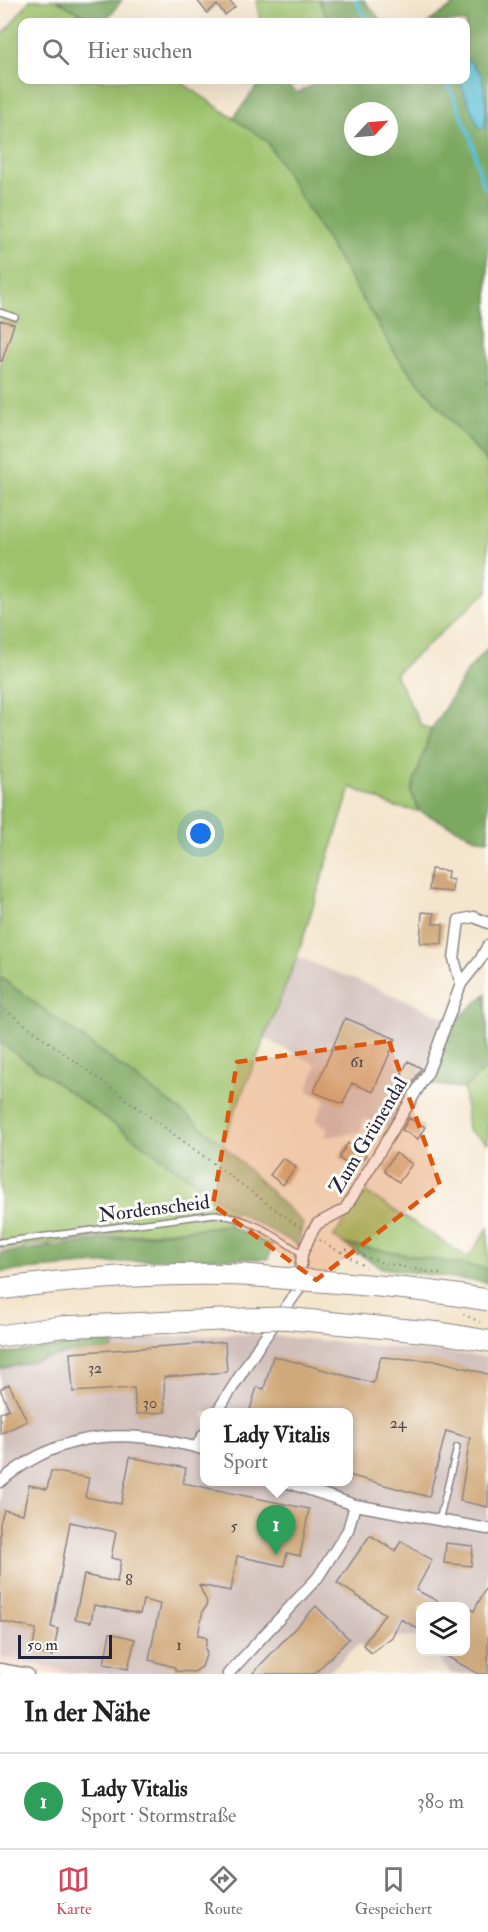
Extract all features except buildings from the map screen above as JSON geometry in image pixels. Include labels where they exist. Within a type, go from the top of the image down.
[{"type":"highway","points":[[0,1289],[124,1275],[244,1275],[363,1283],[488,1300]]},
{"type":"highway","points":[[0,1335],[71,1326],[283,1318],[360,1324],[488,1341]]},
{"type":"street","points":[[461,984],[454,958],[459,920],[474,917],[488,923]]},
{"type":"street","name":"Zum Grünendal","points":[[221,1408],[260,1344],[299,1289],[302,1254],[317,1224],[345,1209],[428,1072],[461,984],[480,960],[488,945]]},
{"type":"street","points":[[0,1482],[34,1457],[96,1437],[143,1436],[200,1448]]},
{"type":"street","points":[[298,1486],[355,1505],[488,1529]]},
{"type":"street","points":[[228,1674],[318,1577],[348,1530],[355,1505]]},
{"type":"street","points":[[0,1669],[28,1674]]},
{"type":"lane","points":[[0,312],[15,317]]},
{"type":"lane","name":"Nordenscheid","points":[[0,1242],[216,1214],[237,1217],[256,1224],[302,1254]]},
{"type":"lane","points":[[439,1521],[458,1447]]},
{"type":"path","points":[[0,1006],[300,1227]]},
{"type":"path","points":[[341,1252],[346,1249],[383,1263],[453,1277]]},
{"type":"highlighted area","points":[[389,1041],[440,1185],[316,1280],[213,1205],[237,1062]]},
{"type":"shaded area","points":[[297,957],[442,1016],[452,1024],[426,1083],[399,1134],[364,1118],[360,1132],[325,1137],[328,1128],[316,1121],[326,1099],[307,1091],[317,1065],[264,1038]]},
{"type":"shaded area","points":[[235,1334],[488,1357],[488,1674],[451,1674],[436,1656],[470,1656],[470,1602],[416,1602],[416,1637],[392,1637],[371,1653],[359,1644],[326,1674],[81,1674],[0,1657],[0,1369],[70,1353],[112,1350],[114,1339]]},
{"type":"shaded area","points":[[0,1657],[81,1674],[0,1674]]},
{"type":"green space","points":[[30,0],[56,0],[89,18],[18,18],[18,84],[184,84],[267,141],[399,359],[488,464],[488,591],[395,674],[421,725],[431,730],[411,792],[419,811],[395,807],[351,787],[297,957],[222,1144],[0,977],[0,38]]},
{"type":"green space","points":[[56,0],[122,0],[107,18],[89,18]]},
{"type":"green space","points":[[256,0],[319,0],[326,18],[259,18]]},
{"type":"green space","points":[[319,0],[364,0],[379,18],[326,18]]},
{"type":"green space","points":[[461,0],[488,0],[488,464],[399,359],[267,141],[233,118],[259,84],[286,84],[297,93],[315,84],[470,84],[470,18],[435,18]]},
{"type":"green space","points":[[488,648],[488,840],[478,839],[419,811],[411,792],[431,730],[468,670]]},
{"type":"green space","points":[[0,977],[222,1144],[303,1223],[298,1245],[235,1211],[0,1042]]},
{"type":"green space","points":[[486,994],[488,1066],[464,1089],[426,1083],[452,1024]]},
{"type":"green space","points":[[0,1042],[235,1211],[228,1225],[0,1249]]},
{"type":"green space","points":[[488,1066],[488,1143],[468,1130],[464,1089]]},
{"type":"green space","points":[[366,1192],[468,1258],[488,1228],[488,1269],[344,1244],[333,1237]]},
{"type":"green space","points":[[228,1225],[272,1246],[268,1259],[172,1258],[0,1272],[0,1253]]},
{"type":"green space","points":[[344,1244],[488,1269],[488,1283],[382,1268]]},
{"type":"green space","points":[[114,1339],[113,1350],[70,1353],[0,1369],[0,1354]]},
{"type":"water","points":[[470,61],[482,75],[486,106],[485,128],[479,128],[461,84],[470,84]]},
{"type":"waterway","points":[[356,0],[365,18]]},
{"type":"waterway","points":[[447,84],[471,138],[482,183],[488,190]]},
{"type":"place","name":"Lady Vitalis","points":[[276,1555]]}]
